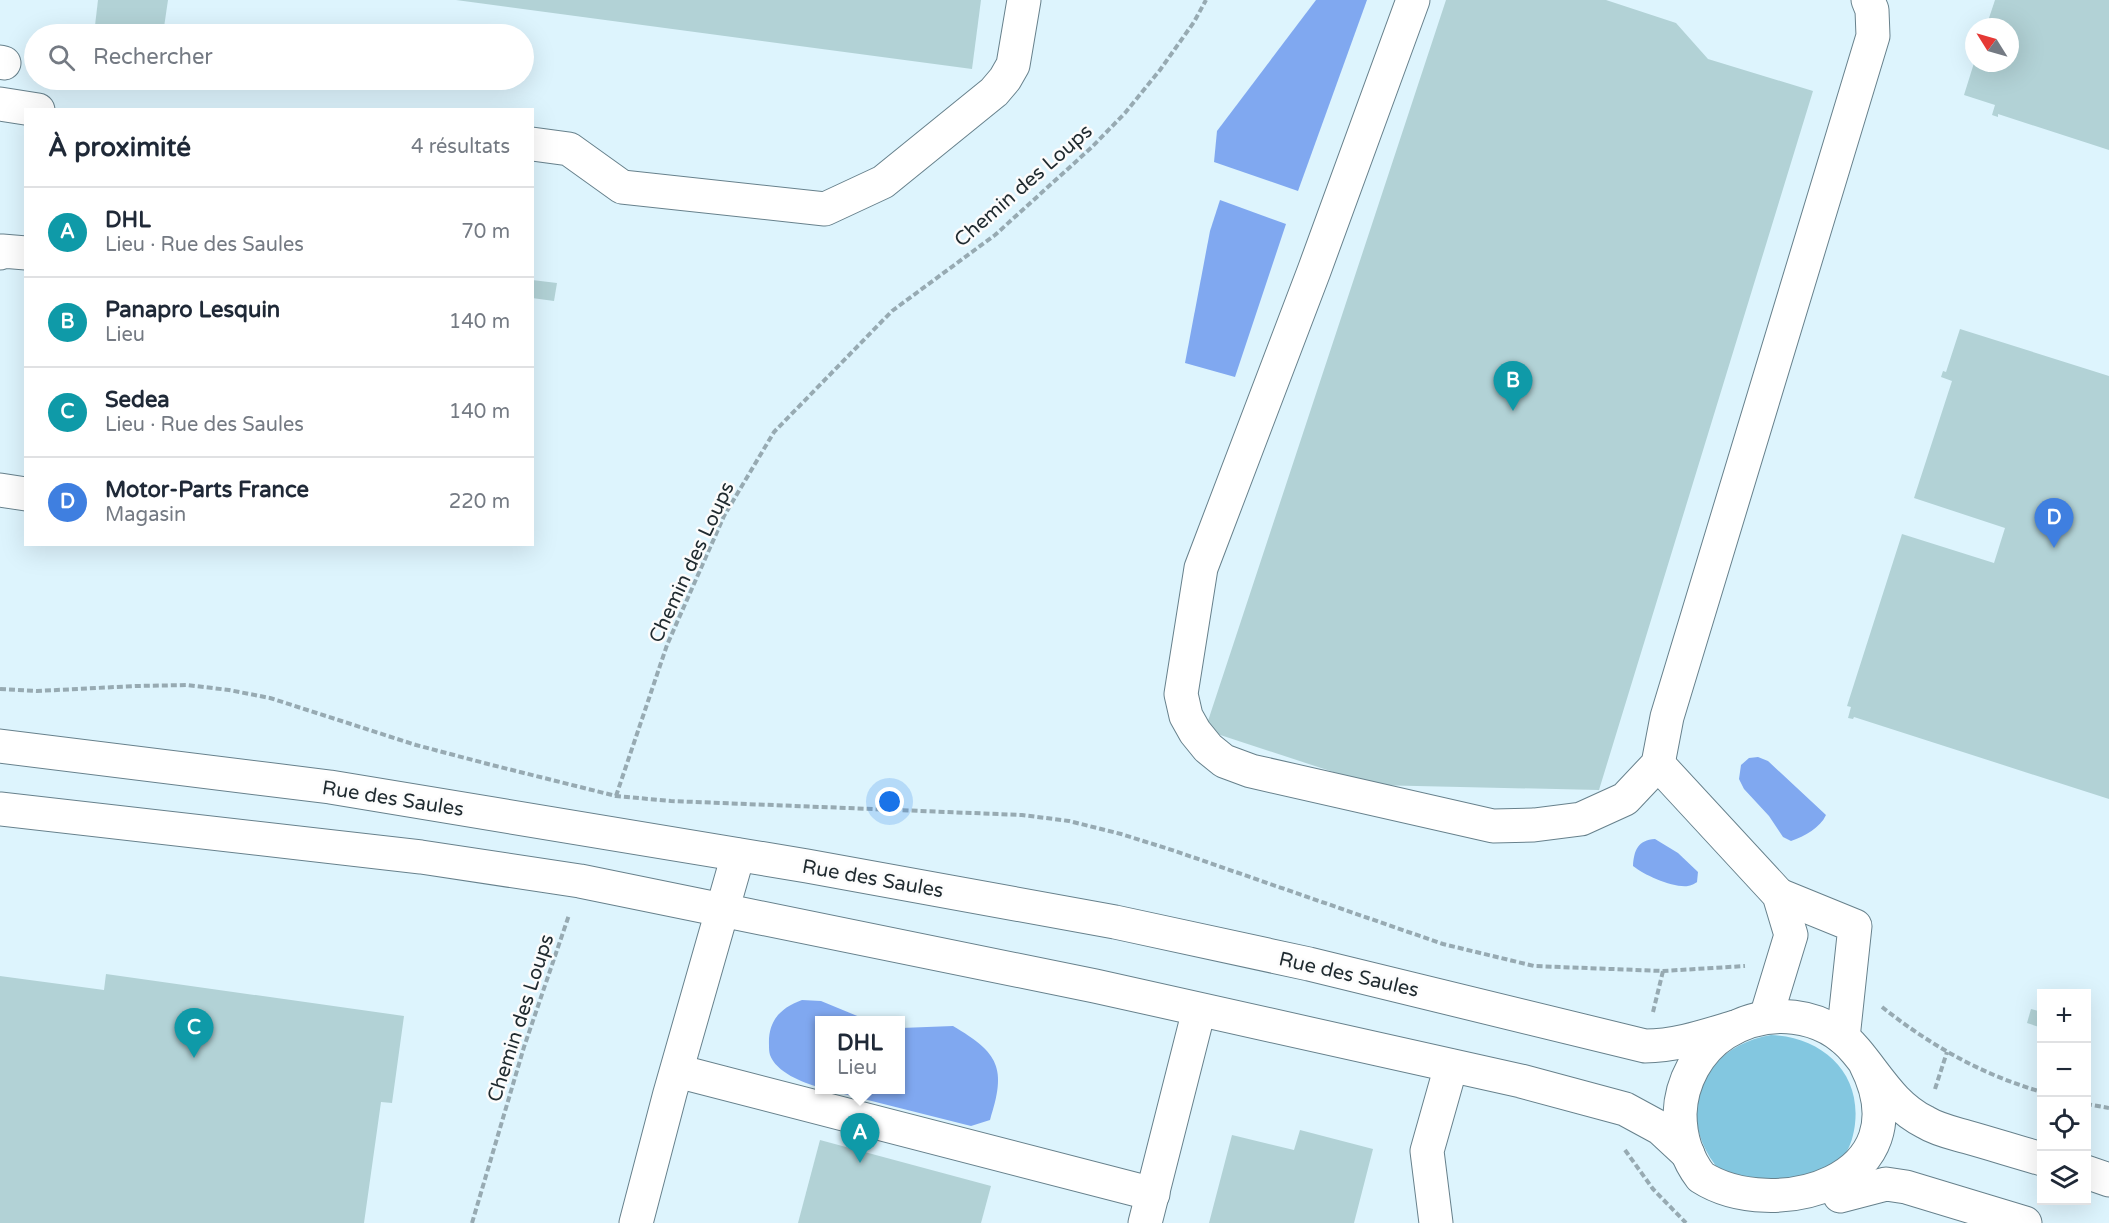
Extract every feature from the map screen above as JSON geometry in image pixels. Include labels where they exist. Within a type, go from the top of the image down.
[{"type":"street","points":[[534,144],[569,149],[622,187],[825,209],[883,182],[994,92],[1013,65],[1024,0]]},
{"type":"street","points":[[1413,0],[1314,271],[1201,568],[1181,694],[1186,716],[1195,732],[1208,748],[1224,761],[1251,771],[1493,826],[1534,825],[1581,819],[1625,799],[1658,764],[1667,717],[1873,36],[1872,10],[1868,0]]},
{"type":"street","points":[[0,104],[25,108]]},
{"type":"street","points":[[0,253],[2,251],[24,253]]},
{"type":"street","points":[[0,490],[24,494]]},
{"type":"street","name":"Rue des Saules","points":[[0,746],[330,787],[807,866],[1115,922],[1309,964],[1645,1046],[1673,1044],[1766,1017],[1798,1017],[1822,1025],[1843,1038],[1887,1093],[1925,1123],[2037,1157]]},
{"type":"street","points":[[1658,764],[1779,895],[1855,926],[1843,1038]]},
{"type":"street","name":"Rue des Saules","points":[[0,809],[410,856],[580,881],[805,929],[1095,986],[1521,1081],[1626,1108],[1660,1128],[1688,1155]]},
{"type":"street","points":[[636,1223],[738,855]]},
{"type":"street","points":[[1766,1017],[1791,935],[1779,895]]},
{"type":"street","points":[[674,1082],[1149,1208],[1199,1010]]},
{"type":"street","name":"Rue des Saules","points":[[1735,1027],[1708,1047],[1698,1060],[1687,1082],[1681,1106],[1680,1123],[1688,1155],[1717,1204],[1731,1203],[1762,1214],[1793,1219],[1826,1205],[1853,1185],[1863,1172],[1874,1150],[1880,1126],[1877,1093],[1865,1063]]},
{"type":"street","points":[[1436,1223],[1427,1151],[1451,1066]]},
{"type":"street","points":[[2091,1174],[2109,1180]]},
{"type":"street","name":"Rue des Saules","points":[[1840,1196],[1886,1184],[1906,1187],[2025,1223]]},
{"type":"path","name":"Chemin des Loups","points":[[600,832],[616,796],[667,645],[724,516],[774,432],[892,311],[995,235],[1092,147],[1160,70],[1194,22],[1206,0]]},
{"type":"path","points":[[0,689],[48,691],[136,686],[187,686],[229,690],[270,698],[427,748],[616,796],[671,801],[1022,815],[1069,821],[1175,850],[1443,944],[1534,966],[1663,971],[1734,966],[1782,968]]},
{"type":"path","name":"Chemin des Loups","points":[[472,1223],[524,1047],[580,881]]},
{"type":"path","points":[[1847,987],[1869,996],[1914,1031],[1952,1055],[1998,1077],[2037,1090]]},
{"type":"path","points":[[2091,1105],[2109,1108]]},
{"type":"shaded area","points":[[1316,0],[1367,0],[1298,191],[1214,162],[1217,131]]},
{"type":"shaded area","points":[[1220,200],[1286,224],[1235,377],[1185,363],[1210,231]]},
{"type":"shaded area","points":[[1758,757],[1768,761],[1826,815],[1816,828],[1791,841],[1783,837],[1769,816],[1744,789],[1739,779],[1741,765],[1749,758]]},
{"type":"shaded area","points":[[1655,839],[1678,853],[1698,872],[1697,882],[1688,886],[1667,883],[1633,866],[1634,855],[1638,847],[1645,841]]},
{"type":"shaded area","points":[[802,1000],[821,1001],[857,1016],[815,1016],[815,1086],[784,1072],[773,1061],[769,1053],[769,1037],[773,1022],[782,1011]]},
{"type":"shaded area","points":[[953,1026],[981,1045],[995,1064],[998,1075],[998,1087],[990,1120],[971,1126],[844,1094],[905,1094],[905,1028]]},
{"type":"shaded area","points":[[1771,1035],[1806,1042],[1834,1060],[1844,1073],[1851,1088],[1855,1105],[1853,1135],[1845,1154],[1807,1188],[1721,1172],[1706,1151],[1698,1129],[1697,1108],[1701,1087],[1711,1069],[1726,1054],[1746,1042]]},
{"type":"building","points":[[98,0],[168,0],[164,24],[95,24]]},
{"type":"building","points":[[456,0],[981,0],[972,69]]},
{"type":"building","points":[[1446,0],[1606,0],[1676,23],[1708,59],[1813,91],[1599,790],[1373,785],[1205,730]]},
{"type":"building","points":[[1995,0],[2109,0],[2109,150],[1998,114],[1998,117],[1992,115],[1995,105],[1964,95],[1971,72],[2019,72],[2019,18],[1989,18]]},
{"type":"building","points":[[534,280],[557,283],[554,301],[534,298]]},
{"type":"building","points":[[1960,329],[2109,376],[2109,799],[1854,717],[1853,719],[1848,718],[1851,707],[1847,706],[1902,534],[1994,563],[2005,528],[1914,498],[1952,381],[1941,377],[1943,371],[1946,372]]},
{"type":"building","points":[[106,974],[404,1016],[392,1103],[381,1102],[364,1223],[0,1223],[0,976],[104,990]]},
{"type":"building","points":[[2031,1009],[2037,1011],[2037,1026],[2027,1023]]},
{"type":"building","points":[[1300,1130],[1373,1149],[1354,1223],[1209,1223],[1232,1135],[1294,1150]]},
{"type":"building","points":[[820,1140],[991,1186],[981,1223],[798,1223]]},
{"type":"place","name":"Panapro Lesquin","points":[[1513,411]]},
{"type":"place","name":"Motor-Parts France","points":[[2054,548]]},
{"type":"place","name":"Sedea","points":[[194,1058]]},
{"type":"place","name":"DHL","points":[[860,1163]]}]
